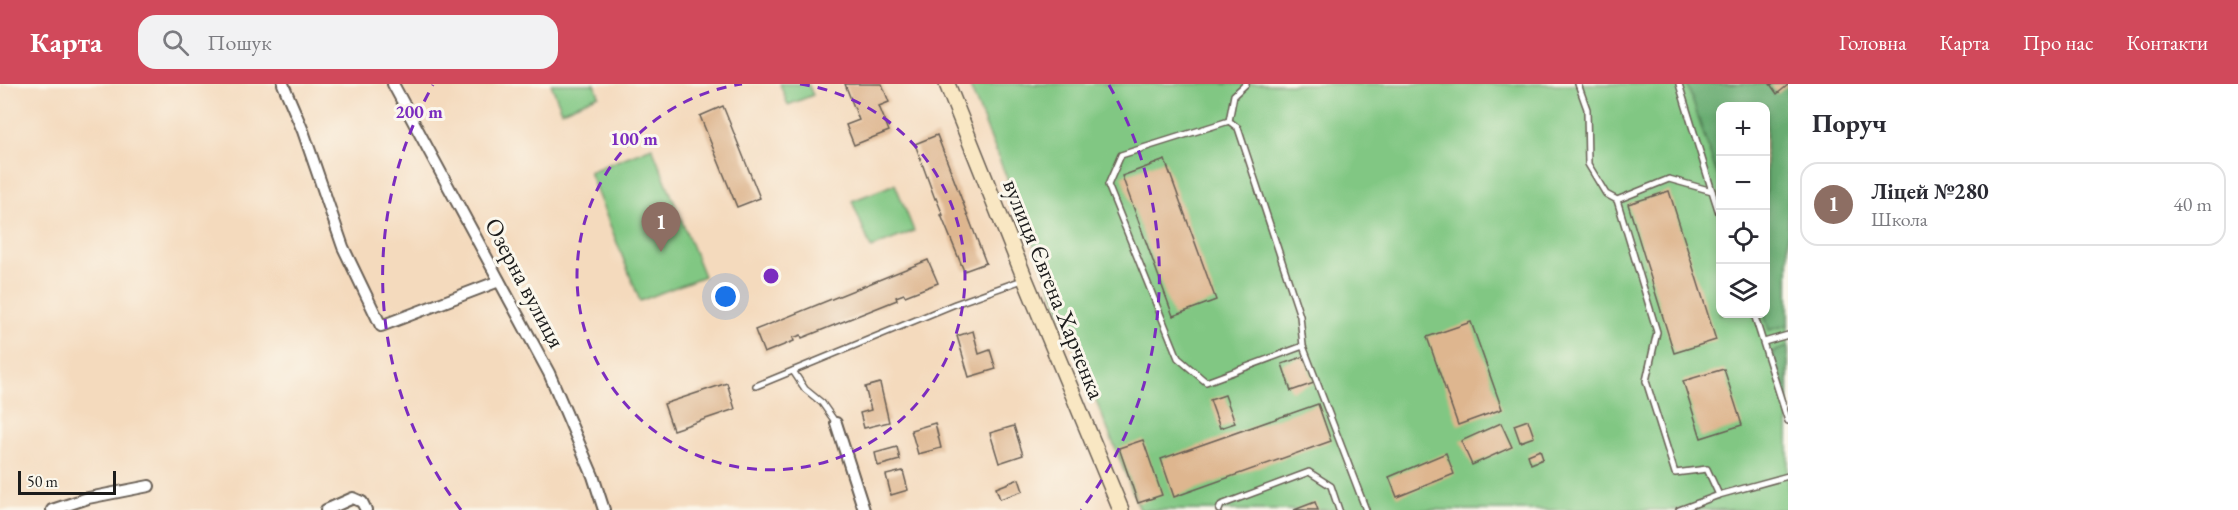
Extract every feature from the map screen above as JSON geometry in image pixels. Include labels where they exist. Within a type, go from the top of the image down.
[{"type":"main road","name":"вулиця Євгена Харченка","points":[[947,84],[1121,510]]},
{"type":"street","points":[[283,84],[303,131],[343,247],[381,326],[499,280]]},
{"type":"street","name":"Озерна вулиця","points":[[393,84],[549,373],[593,476],[604,510]]},
{"type":"street","points":[[836,423],[864,510]]},
{"type":"street","points":[[52,510],[88,498],[149,486]]},
{"type":"street","points":[[327,510],[353,498],[362,502],[366,510]]},
{"type":"lane","points":[[1229,120],[1234,95],[1246,84]]},
{"type":"lane","points":[[1578,84],[1587,109],[1588,164],[1606,194],[1617,200],[1657,332],[1647,381],[1675,473],[1707,469],[1719,495]]},
{"type":"lane","points":[[1680,84],[1718,210]]},
{"type":"lane","points":[[1229,120],[1121,155],[1108,186],[1178,358],[1206,382],[1303,346]]},
{"type":"lane","points":[[1229,120],[1238,128],[1300,316],[1303,346],[1366,510]]},
{"type":"lane","points":[[1617,200],[1669,179],[1712,191]]},
{"type":"lane","points":[[756,386],[934,312],[1025,279]]},
{"type":"lane","points":[[1755,318],[1788,421]]},
{"type":"lane","points":[[1764,342],[1788,335]]},
{"type":"lane","points":[[793,371],[805,389],[822,403],[836,423]]},
{"type":"lane","points":[[1219,510],[1221,505],[1310,472],[1331,486],[1339,510]]},
{"type":"lane","points":[[1678,510],[1719,495],[1788,477]]},
{"type":"green space","points":[[551,84],[595,84],[599,95],[562,111]]},
{"type":"green space","points":[[780,84],[808,84],[813,95],[788,105]]},
{"type":"green space","points":[[969,84],[1788,84],[1788,510],[1140,510]]},
{"type":"green space","points":[[1687,84],[1788,84],[1788,325],[1769,330],[1765,318],[1770,318],[1770,102],[1716,102],[1716,172]]},
{"type":"green space","points":[[652,147],[704,276],[640,301],[589,172]]},
{"type":"green space","points":[[895,184],[914,231],[871,248],[852,201]]},
{"type":"green space","points":[[1788,347],[1788,403],[1772,352]]},
{"type":"building","points":[[845,84],[882,84],[889,102],[879,106],[889,131],[854,145],[846,125],[859,120]]},
{"type":"building","points":[[1770,84],[1788,84],[1788,85],[1777,94]]},
{"type":"building","points":[[723,106],[760,198],[737,207],[700,116]]},
{"type":"building","points":[[937,135],[986,263],[964,271],[915,144]]},
{"type":"building","points":[[1165,160],[1216,300],[1173,316],[1122,176]]},
{"type":"building","points":[[1669,191],[1716,340],[1674,353],[1628,204]]},
{"type":"building","points":[[928,260],[938,283],[905,296],[904,294],[896,297],[897,300],[802,338],[801,335],[793,338],[794,341],[764,353],[755,330]]},
{"type":"building","points":[[1471,322],[1502,409],[1458,425],[1427,337]]},
{"type":"building","points":[[973,331],[979,354],[990,350],[996,369],[969,377],[957,336]]},
{"type":"building","points":[[1305,356],[1314,383],[1291,391],[1282,364]]},
{"type":"building","points":[[1724,369],[1742,425],[1701,438],[1683,381]]},
{"type":"building","points":[[727,383],[735,409],[673,430],[664,404]]},
{"type":"building","points":[[880,383],[889,422],[864,428],[860,413],[871,410],[865,387]]},
{"type":"building","points":[[1225,395],[1235,423],[1220,428],[1210,400]]},
{"type":"building","points":[[1318,404],[1331,441],[1174,497],[1161,459]]},
{"type":"building","points":[[1528,420],[1534,437],[1520,442],[1514,425]]},
{"type":"building","points":[[935,423],[941,448],[918,454],[911,430]]},
{"type":"building","points":[[1501,423],[1512,447],[1472,465],[1461,441]]},
{"type":"building","points":[[1014,426],[1023,455],[999,463],[990,433]]},
{"type":"building","points":[[1143,440],[1162,495],[1138,503],[1119,448]]},
{"type":"building","points":[[897,447],[900,460],[878,466],[875,453]]},
{"type":"building","points":[[1540,450],[1543,459],[1531,464],[1528,455]]},
{"type":"building","points":[[1446,453],[1454,474],[1397,497],[1389,477]]},
{"type":"building","points":[[903,471],[908,490],[891,495],[886,475]]},
{"type":"building","points":[[1019,479],[1023,491],[1000,499],[996,488]]},
{"type":"building","points":[[1315,502],[1318,510],[1294,510]]},
{"type":"place","name":"Ліцей №280","points":[[661,252]]}]
